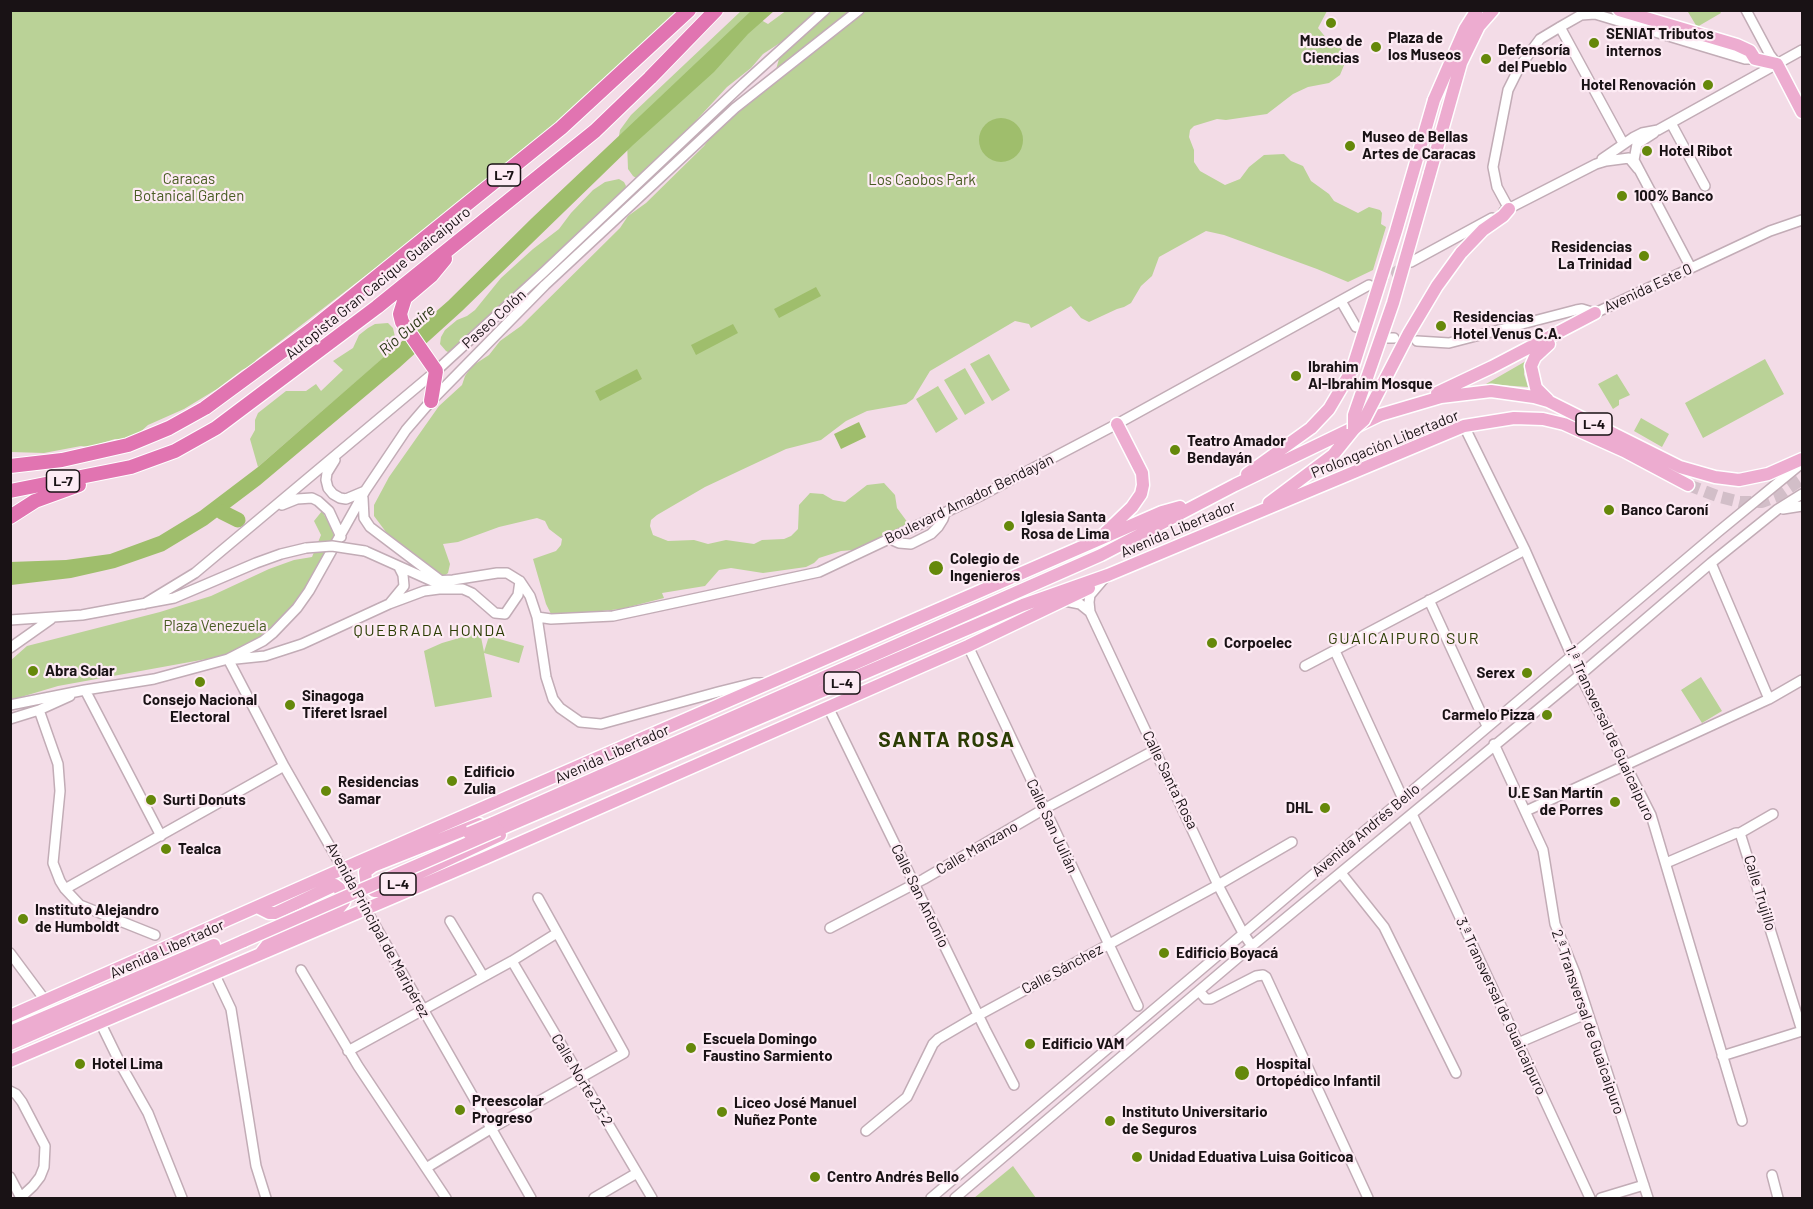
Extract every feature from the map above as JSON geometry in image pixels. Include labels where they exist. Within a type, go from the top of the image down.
[{"type":"highway","name":"Autopista Gran Cacique Guaicaipuro","points":[[14,463],[62,460],[128,445],[169,428],[214,402],[311,330],[561,128],[689,10]]},
{"type":"highway","name":"Autopista Gran Cacique Guaicaipuro","points":[[10,491],[115,471],[144,463],[175,451],[216,428],[377,308],[595,130],[643,85],[716,10]]},
{"type":"highway","points":[[431,401],[434,367],[402,322],[400,314],[405,298],[431,276],[464,235]]},
{"type":"highway","points":[[10,517],[35,501],[115,471]]},
{"type":"main road","name":"L-4","points":[[1235,485],[1263,461],[1311,428],[1329,409],[1352,370],[1434,100],[1465,29],[1477,10]]},
{"type":"main road","points":[[1354,429],[1354,415],[1393,303],[1461,63],[1479,26],[1493,10]]},
{"type":"main road","points":[[1619,10],[1737,45],[1750,51],[1755,59],[1777,64],[1803,112]]},
{"type":"main road","points":[[1261,510],[1286,488],[1333,456],[1364,420],[1409,333],[1437,286],[1461,253],[1483,230],[1509,209]]},
{"type":"main road","name":"L-4","points":[[1380,415],[1484,372],[1595,313]]},
{"type":"main road","points":[[1548,401],[1533,381],[1531,366],[1535,357],[1545,346],[1588,322],[1595,313]]},
{"type":"main road","name":"Prolongación Libertador","points":[[1235,485],[1380,415],[1464,393],[1491,391],[1548,401],[1698,474],[1739,480],[1768,474],[1803,461]]},
{"type":"main road","name":"Prolongación Libertador","points":[[1261,510],[1464,426],[1514,418],[1543,418],[1564,424],[1624,451],[1688,485]]},
{"type":"main road","points":[[1093,543],[1132,507],[1141,494],[1143,485],[1142,473],[1117,424]]},
{"type":"main road","name":"Avenida Libertador","points":[[495,826],[506,817],[802,693],[1101,555],[1235,485]]},
{"type":"main road","name":"Avenida Libertador","points":[[10,1016],[1162,512],[1221,492]]},
{"type":"main road","name":"Avenida Libertador","points":[[10,1044],[242,937],[495,826],[577,796],[734,729],[802,693],[924,648],[1023,605],[1108,575],[1261,510]]},
{"type":"main road","name":"Avenida Libertador","points":[[10,1059],[485,858],[968,646],[1065,601],[1108,575]]},
{"type":"main road","name":"L-4","points":[[802,693],[874,639]]},
{"type":"main road","name":"L-4","points":[[834,704],[924,648]]},
{"type":"main road","points":[[802,693],[834,704]]},
{"type":"main road","points":[[734,729],[756,739]]},
{"type":"main road","name":"L-4","points":[[506,817],[445,836],[373,866],[365,872],[366,880],[374,891],[381,891],[577,796]]},
{"type":"main road","points":[[332,874],[341,879],[356,906],[353,914]]},
{"type":"main road","name":"L-4","points":[[258,908],[269,913],[276,913],[335,885],[339,888],[344,902],[339,908],[275,935],[261,953]]},
{"type":"main road","name":"Avenida Libertador","points":[[10,1032],[242,937]]},
{"type":"street","name":"Paseo Colón","points":[[144,604],[195,573],[345,448],[553,264],[744,83],[825,10]]},
{"type":"street","name":"Paseo Colón","points":[[85,690],[154,679],[228,659],[263,641],[281,626],[309,591],[341,537],[364,491],[406,430],[431,401],[545,285],[735,108],[859,10]]},
{"type":"street","points":[[1746,10],[1777,64]]},
{"type":"street","points":[[1509,209],[1497,187],[1493,167],[1508,90],[1520,66],[1540,39],[1581,15],[1595,14],[1745,59],[1755,59],[1761,56],[1765,50],[1761,38]]},
{"type":"street","points":[[1560,27],[1623,143]]},
{"type":"street","points":[[1638,169],[1634,154],[1637,144],[1658,130],[1803,50]]},
{"type":"street","points":[[1749,79],[1754,71],[1755,59]]},
{"type":"street","points":[[1671,123],[1705,186]]},
{"type":"street","points":[[1411,262],[1596,164],[1623,143],[1642,133],[1658,130]]},
{"type":"street","points":[[1596,164],[1629,158],[1638,169],[1691,268]]},
{"type":"street","name":"Avenida Este 0","points":[[1417,341],[1449,343],[1570,311],[1582,309],[1595,313],[1771,230],[1803,220]]},
{"type":"street","name":"Boulevard Amador Bendayán","points":[[537,617],[551,619],[613,616],[807,575],[830,568],[945,513],[1117,424],[1369,285]]},
{"type":"street","points":[[1341,301],[1356,327]]},
{"type":"street","name":"1.ª Transversal de Guaicaipuro","points":[[1464,426],[1525,550],[1580,675],[1651,815],[1742,1121]]},
{"type":"street","points":[[345,448],[327,473],[328,488],[340,498],[346,499],[364,491],[363,511],[366,523],[442,581],[497,573],[507,573],[520,581],[530,596],[537,617],[546,677],[553,699],[560,708],[580,722],[602,724],[745,685],[770,683]]},
{"type":"street","name":"Avenida Andrés Bello","points":[[931,1198],[1803,461]]},
{"type":"street","name":"Avenida Andrés Bello","points":[[955,1198],[1252,946],[1580,675],[1711,563],[1778,509],[1803,494]]},
{"type":"street","points":[[274,508],[297,499],[312,498],[329,511],[341,537]]},
{"type":"street","points":[[1778,509],[1803,506]]},
{"type":"street","name":"Paseo Colón","points":[[10,620],[51,619],[114,611],[174,598],[256,563],[306,548],[332,546],[365,551],[425,579],[442,581]]},
{"type":"street","points":[[1305,666],[1525,550]]},
{"type":"street","points":[[1711,563],[1769,699]]},
{"type":"street","points":[[389,604],[404,586],[399,567]]},
{"type":"street","points":[[1090,612],[1090,595],[1108,575]]},
{"type":"street","points":[[228,659],[265,656],[303,644],[389,604],[424,591],[463,589],[472,592],[495,613],[505,614],[518,595],[520,581]]},
{"type":"street","points":[[1430,600],[1487,726]]},
{"type":"street","points":[[1065,601],[1080,604],[1090,612]]},
{"type":"street","name":"Calle Santa Rosa","points":[[1090,612],[1218,885],[1252,946]]},
{"type":"street","points":[[10,648],[51,619]]},
{"type":"street","name":"Calle San Julián","points":[[968,646],[1138,1006]]},
{"type":"street","points":[[1335,651],[1403,799]]},
{"type":"street","name":"Avenida Principal de Maripérez","points":[[228,659],[284,766],[531,1198]]},
{"type":"street","points":[[1526,811],[1769,699],[1803,680]]},
{"type":"street","points":[[10,705],[85,690]]},
{"type":"street","points":[[10,719],[39,710],[85,690]]},
{"type":"street","points":[[85,690],[161,836]]},
{"type":"street","name":"Calle San Antonio","points":[[834,704],[914,884],[1014,1085]]},
{"type":"street","points":[[39,710],[58,764],[60,791],[53,863],[55,872],[65,889],[80,904],[155,935]]},
{"type":"street","name":"2.ª Transversal de Guaicaipuro","points":[[1494,744],[1543,850],[1555,924],[1573,968],[1648,1198]]},
{"type":"street","name":"Calle Manzano","points":[[830,928],[1155,750]]},
{"type":"street","points":[[65,889],[284,766]]},
{"type":"street","name":"3.ª Transversal de Guaicaipuro","points":[[1412,814],[1590,1198]]},
{"type":"street","points":[[1666,863],[1736,832],[1740,833],[1773,814]]},
{"type":"street","name":"Calle Trujillo","points":[[1740,833],[1803,1031]]},
{"type":"street","name":"Calle Sánchez","points":[[866,1131],[907,1097],[933,1044],[979,1014],[1218,885],[1292,842]]},
{"type":"street","points":[[1341,873],[1384,927],[1456,1073]]},
{"type":"street","points":[[426,1168],[624,1053],[537,898]]},
{"type":"street","points":[[450,921],[483,976]]},
{"type":"street","points":[[348,1051],[512,961],[557,933]]},
{"type":"street","points":[[10,953],[45,1000]]},
{"type":"street","name":"Calle Norte 23-2","points":[[512,961],[652,1198]]},
{"type":"street","points":[[301,970],[348,1051],[446,1198]]},
{"type":"street","points":[[214,974],[231,1009],[256,1166],[266,1198]]},
{"type":"street","points":[[1199,991],[1206,999],[1211,999],[1256,976],[1263,975],[1266,978],[1368,1198]]},
{"type":"street","points":[[1518,1043],[1588,1013]]},
{"type":"street","points":[[100,1022],[148,1113],[182,1198]]},
{"type":"street","points":[[1722,1056],[1803,1031]]},
{"type":"street","points":[[10,1091],[16,1094],[45,1146],[44,1167],[40,1176],[21,1198],[10,1177]]},
{"type":"street","points":[[594,1198],[637,1173]]},
{"type":"street","points":[[1772,1175],[1778,1198]]},
{"type":"street","points":[[1601,1198],[1644,1185]]},
{"type":"green space","name":"Los Caobos Park","points":[[787,10],[1327,11],[1318,28],[1327,39],[1334,41],[1347,58],[1340,75],[1329,83],[1308,87],[1293,94],[1267,114],[1226,120],[1217,119],[1194,126],[1190,130],[1189,137],[1194,150],[1194,162],[1200,171],[1225,185],[1240,179],[1249,167],[1264,155],[1284,154],[1291,161],[1303,166],[1311,181],[1329,194],[1334,201],[1358,213],[1369,207],[1380,210],[1381,224],[1386,227],[1373,270],[1348,282],[1224,235],[1206,231],[1159,257],[1152,276],[1141,286],[1131,303],[1124,307],[1089,322],[1081,318],[1071,306],[1031,328],[1029,324],[1015,321],[930,371],[913,399],[906,404],[867,411],[846,421],[821,440],[786,449],[705,487],[657,515],[651,520],[650,526],[653,535],[668,541],[694,540],[708,544],[726,540],[754,544],[762,540],[784,539],[798,529],[799,505],[810,493],[823,494],[833,500],[845,502],[867,485],[884,483],[895,495],[897,508],[911,527],[866,549],[841,551],[819,558],[806,567],[763,573],[731,568],[719,570],[705,586],[662,593],[664,598],[621,609],[552,616],[546,604],[533,559],[556,551],[562,539],[549,529],[545,521],[537,518],[499,527],[458,542],[443,544],[450,564],[448,573],[443,577],[392,540],[374,516],[374,505],[389,477],[439,406],[462,385],[472,366],[489,355],[500,341],[521,326],[620,228],[628,216],[646,203],[704,146],[715,131],[756,97],[775,73],[779,59],[791,46],[786,39],[763,54],[751,68],[727,87],[656,164],[636,178],[628,169],[627,142],[619,136],[620,130],[631,115],[741,11],[759,11],[761,20],[768,24]]},
{"type":"green space","points":[[1690,10],[1719,10],[1721,13],[1697,27],[1688,12]]},
{"type":"green space","name":"Caracas Botanical Garden","points":[[11,11],[678,11],[572,112],[447,213],[256,360],[254,364],[184,409],[148,425],[138,434],[125,440],[115,439],[89,447],[81,446],[44,453],[11,452]]},
{"type":"green space","points":[[619,179],[626,186],[622,195],[600,212],[540,283],[452,354],[446,351],[440,344],[445,330],[475,310],[501,278],[559,229],[593,190],[605,182]]},
{"type":"green space","points":[[388,323],[393,328],[397,346],[258,467],[250,439],[255,430],[258,413],[286,391],[306,391],[316,384],[321,391],[343,370],[333,361],[353,348],[359,335],[368,328],[375,324]]},
{"type":"green space","points":[[989,354],[1010,390],[992,401],[970,364]]},
{"type":"green space","points":[[1765,359],[1784,394],[1703,438],[1685,403]]},
{"type":"green space","points":[[1526,361],[1524,374],[1528,387],[1486,384]]},
{"type":"green space","points":[[965,368],[985,403],[965,415],[944,380]]},
{"type":"green space","points":[[1617,374],[1630,395],[1619,400],[1619,405],[1613,409],[1598,384]]},
{"type":"green space","points":[[938,386],[958,419],[936,433],[916,399]]},
{"type":"green space","points":[[1641,418],[1669,434],[1662,447],[1634,431]]},
{"type":"green space","name":"Plaza Venezuela","points":[[322,511],[333,530],[332,545],[300,599],[268,633],[250,644],[223,656],[58,686],[11,700],[10,661],[27,646],[160,612],[211,596],[269,569],[294,560],[312,557],[321,535],[314,521]]},
{"type":"green space","points":[[480,632],[484,652],[489,636],[524,646],[519,663],[484,653],[492,697],[435,707],[424,651]]},
{"type":"green space","points":[[1701,677],[1722,711],[1702,723],[1681,690]]},
{"type":"green space","points":[[1013,1166],[1036,1198],[974,1198]]},
{"type":"shaded area","name":"Río Guaire","points":[[751,11],[774,11],[748,34],[714,72],[633,145],[462,311],[399,368],[260,485],[207,525],[164,551],[115,568],[71,578],[11,585],[10,562],[66,560],[110,554],[159,536],[200,511],[258,467],[448,301],[532,218]]},
{"type":"shaded area","points":[[1001,118],[1017,124],[1023,140],[1017,156],[1001,162],[985,156],[979,140],[985,124]]},
{"type":"shaded area","points":[[816,287],[821,296],[779,318],[774,309]]},
{"type":"shaded area","points":[[733,324],[738,333],[696,355],[691,345]]},
{"type":"shaded area","points":[[637,369],[642,379],[600,401],[595,391]]},
{"type":"shaded area","points":[[859,422],[866,437],[841,449],[834,434]]},
{"type":"waterway","points":[[222,512],[238,520]]},
{"type":"tunnel","points":[[1379,280],[1406,265]]},
{"type":"tunnel","points":[[1688,485],[1740,502],[1762,502],[1777,496],[1802,479]]},
{"type":"place","name":"Museo de Ciencias","points":[[1331,23]]},
{"type":"place","name":"SENIAT Tributos internos","points":[[1594,43]]},
{"type":"place","name":"Plaza de los Museos","points":[[1376,47]]},
{"type":"place","name":"Defensoría del Pueblo","points":[[1486,59]]},
{"type":"place","name":"Hotel Renovación","points":[[1708,85]]},
{"type":"place","name":"Museo de Bellas Artes de Caracas","points":[[1350,146]]},
{"type":"place","name":"Hotel Ribot","points":[[1647,151]]},
{"type":"place","name":"100% Banco","points":[[1622,196]]},
{"type":"place","name":"Residencias La Trinidad","points":[[1644,256]]},
{"type":"place","name":"Residencias Hotel Venus C.A.","points":[[1441,326]]},
{"type":"place","name":"Ibrahim Al-lbrahim Mosque","points":[[1296,376]]},
{"type":"place","name":"Teatro Amador Bendayán","points":[[1175,450]]},
{"type":"place","name":"Banco Caroní","points":[[1609,510]]},
{"type":"place","name":"Iglesia Santa Rosa de Lima","points":[[1009,526]]},
{"type":"place","name":"Colegio de Ingenieros","points":[[936,568]]},
{"type":"place","name":"Corpoelec","points":[[1212,643]]},
{"type":"place","name":"Abra Solar","points":[[33,671]]},
{"type":"place","name":"Serex","points":[[1527,673]]},
{"type":"place","name":"Consejo Nacional Electoral","points":[[200,682]]},
{"type":"place","name":"Sinagoga Tiferet Israel","points":[[290,705]]},
{"type":"place","name":"Carmelo Pizza","points":[[1547,715]]},
{"type":"place","name":"Edificio Zulia","points":[[452,781]]},
{"type":"place","name":"Residencias Samar","points":[[326,791]]},
{"type":"place","name":"Surti Donuts","points":[[151,800]]},
{"type":"place","name":"U.E San Martín de Porres","points":[[1615,802]]},
{"type":"place","name":"DHL","points":[[1325,808]]},
{"type":"place","name":"Tealca","points":[[166,849]]},
{"type":"place","name":"Instituto Alejandro de Humboldt","points":[[23,919]]},
{"type":"place","name":"Edificio Boyacá","points":[[1164,953]]},
{"type":"place","name":"Edificio VAM","points":[[1030,1044]]},
{"type":"place","name":"Escuela Domingo Faustino Sarmiento","points":[[691,1048]]},
{"type":"place","name":"Hotel Lima","points":[[80,1064]]},
{"type":"place","name":"Hospital Ortopédico Infantil","points":[[1242,1073]]},
{"type":"place","name":"Preescolar Progreso","points":[[460,1110]]},
{"type":"place","name":"Liceo José Manuel Nuñez Ponte","points":[[722,1112]]},
{"type":"place","name":"Instituto Universitario de Seguros","points":[[1110,1121]]},
{"type":"place","name":"Unidad Eduativa Luisa Goiticoa","points":[[1137,1157]]},
{"type":"place","name":"Centro Andrés Bello","points":[[815,1177]]},
{"type":"district","name":"QUEBRADA HONDA","points":[[430,631]]},
{"type":"district","name":"GUAICAIPURO SUR","points":[[1404,639]]},
{"type":"district","name":"SANTA ROSA","points":[[947,740]]}]
